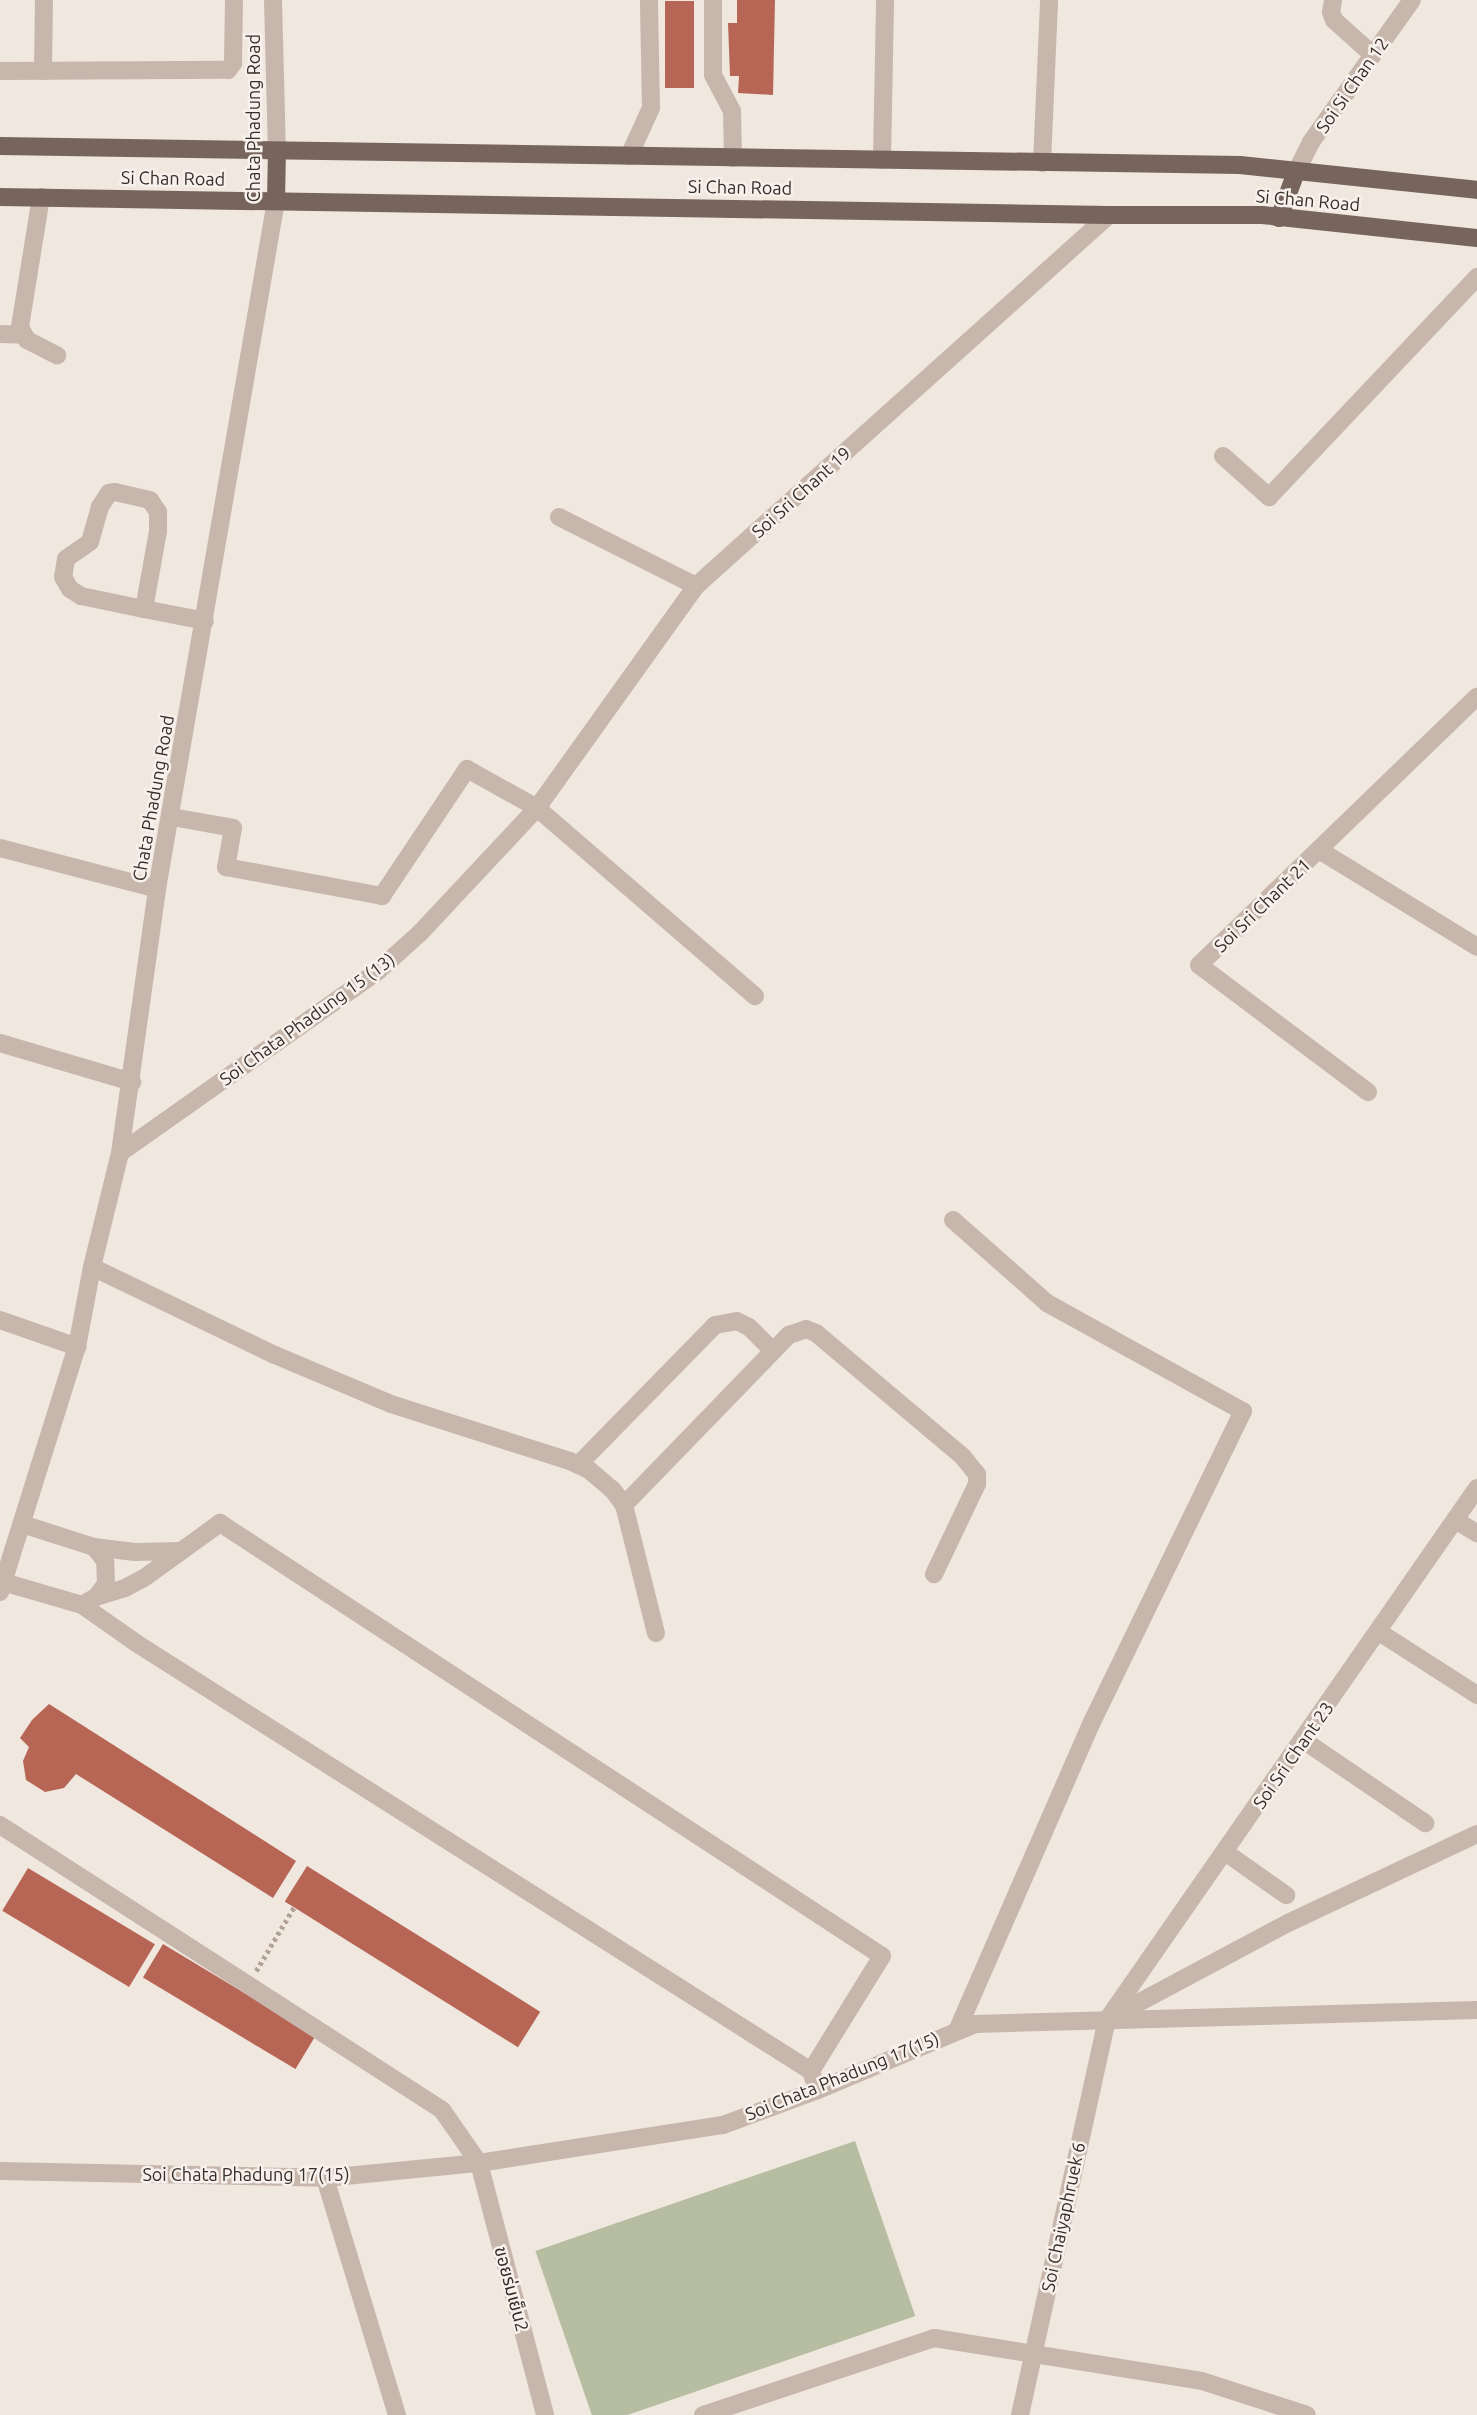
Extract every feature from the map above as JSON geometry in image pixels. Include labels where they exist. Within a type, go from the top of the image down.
[{"type":"main road","name":"Si Chan Road","points":[[0,146],[1240,166],[1477,190]]},
{"type":"main road","name":"Chata Phadung Road","points":[[276,201],[277,150]]},
{"type":"main road","points":[[1279,218],[1296,172]]},
{"type":"main road","name":"Si Chan Road","points":[[0,197],[1109,215],[1262,215],[1477,237]]},
{"type":"street","points":[[43,71],[44,0]]},
{"type":"street","points":[[0,71],[228,70],[233,63],[234,0]]},
{"type":"street","name":"Chata Phadung Road","points":[[273,0],[277,150]]},
{"type":"street","points":[[629,156],[651,108],[649,0]]},
{"type":"street","points":[[713,0],[713,75],[732,111],[733,158]]},
{"type":"street","points":[[882,160],[885,0]]},
{"type":"street","points":[[1042,163],[1049,0]]},
{"type":"street","points":[[1333,0],[1331,12],[1334,20],[1373,55]]},
{"type":"street","name":"Soi Si Chan 12","points":[[1296,172],[1311,142],[1412,0]]},
{"type":"street","points":[[23,334],[21,318],[41,197]]},
{"type":"street","name":"Chata Phadung Road","points":[[2,1587],[77,1347],[92,1266],[120,1153],[157,889],[172,817],[276,201]]},
{"type":"street","name":"Soi Sri Chant 19","points":[[537,808],[696,586],[1109,215]]},
{"type":"street","points":[[1223,456],[1269,497],[1477,277]]},
{"type":"street","points":[[0,334],[23,334],[57,355]]},
{"type":"street","points":[[144,609],[158,531],[158,512],[150,500],[116,492],[109,494],[100,506],[90,542],[66,559],[62,577],[70,589],[81,596],[144,609],[205,621]]},
{"type":"street","points":[[559,517],[696,586]]},
{"type":"street","name":"Soi Sri Chant 21","points":[[1367,1092],[1199,965],[1477,698]]},
{"type":"street","points":[[172,817],[233,828],[226,867],[382,896],[467,769],[537,808],[755,996]]},
{"type":"street","name":"Soi Chata Phadung 15 (13)","points":[[120,1153],[379,970],[420,933],[537,808]]},
{"type":"street","points":[[0,848],[157,889]]},
{"type":"street","points":[[1319,850],[1477,947]]},
{"type":"street","points":[[0,1043],[132,1082]]},
{"type":"street","points":[[953,1220],[1047,1303],[1243,1410],[1091,1724],[958,2028]]},
{"type":"street","points":[[92,1266],[275,1355],[391,1404],[578,1465],[612,1489],[624,1504],[656,1633]]},
{"type":"street","points":[[0,1320],[77,1347]]},
{"type":"street","points":[[578,1465],[715,1325],[737,1321],[749,1326],[773,1351]]},
{"type":"street","points":[[624,1504],[773,1351],[797,1330],[806,1329],[816,1333],[972,1464],[977,1474],[977,1484],[934,1574]]},
{"type":"street","name":"Soi Sri Chant 23","points":[[1107,2020],[1477,1488]]},
{"type":"street","points":[[1455,1520],[1477,1534]]},
{"type":"street","points":[[89,1601],[134,1583],[220,1523],[882,1956],[811,2071]]},
{"type":"street","points":[[22,1524],[94,1547],[159,1553],[181,1551]]},
{"type":"street","points":[[89,1601],[106,1584],[108,1569],[103,1555],[94,1547]]},
{"type":"street","points":[[2,1587],[89,1601],[148,1650],[811,2071],[818,2090]]},
{"type":"street","points":[[1379,1632],[1477,1695]]},
{"type":"street","points":[[1303,1740],[1425,1823]]},
{"type":"street","points":[[0,1825],[442,2110],[479,2163]]},
{"type":"street","points":[[1107,2020],[1288,1923],[1477,1834]]},
{"type":"street","points":[[1224,1852],[1286,1895]]},
{"type":"street","name":"Soi Chata Phadung 17(15)","points":[[0,2171],[325,2178],[479,2163],[723,2125],[818,2090],[958,2028],[975,2024],[1477,2010]]},
{"type":"street","name":"Soi Chaiyaphruek 6","points":[[1020,2415],[1107,2020]]},
{"type":"street","name":"ขอยร่มเย็น2","points":[[479,2163],[545,2415]]},
{"type":"street","points":[[325,2178],[397,2415]]},
{"type":"street","points":[[703,2415],[934,2338],[1202,2381],[1307,2415]]},
{"type":"path","points":[[248,1985],[295,1907]]},
{"type":"green space","points":[[855,2141],[915,2316],[627,2415],[592,2415],[535,2251]]},
{"type":"building","points":[[737,0],[775,0],[773,95],[738,93],[739,76],[730,76],[728,23],[737,23]]},
{"type":"building","points":[[665,1],[694,1],[694,88],[665,88]]},
{"type":"building","points":[[49,1704],[296,1861],[273,1898],[76,1774],[64,1788],[45,1792],[26,1780],[23,1761],[29,1747],[20,1738],[32,1720]]},
{"type":"building","points":[[307,1866],[540,2012],[518,2047],[285,1902]]},
{"type":"building","points":[[28,1868],[155,1944],[129,1987],[2,1911]]},
{"type":"building","points":[[163,1944],[316,2036],[295,2069],[143,1977]]}]
